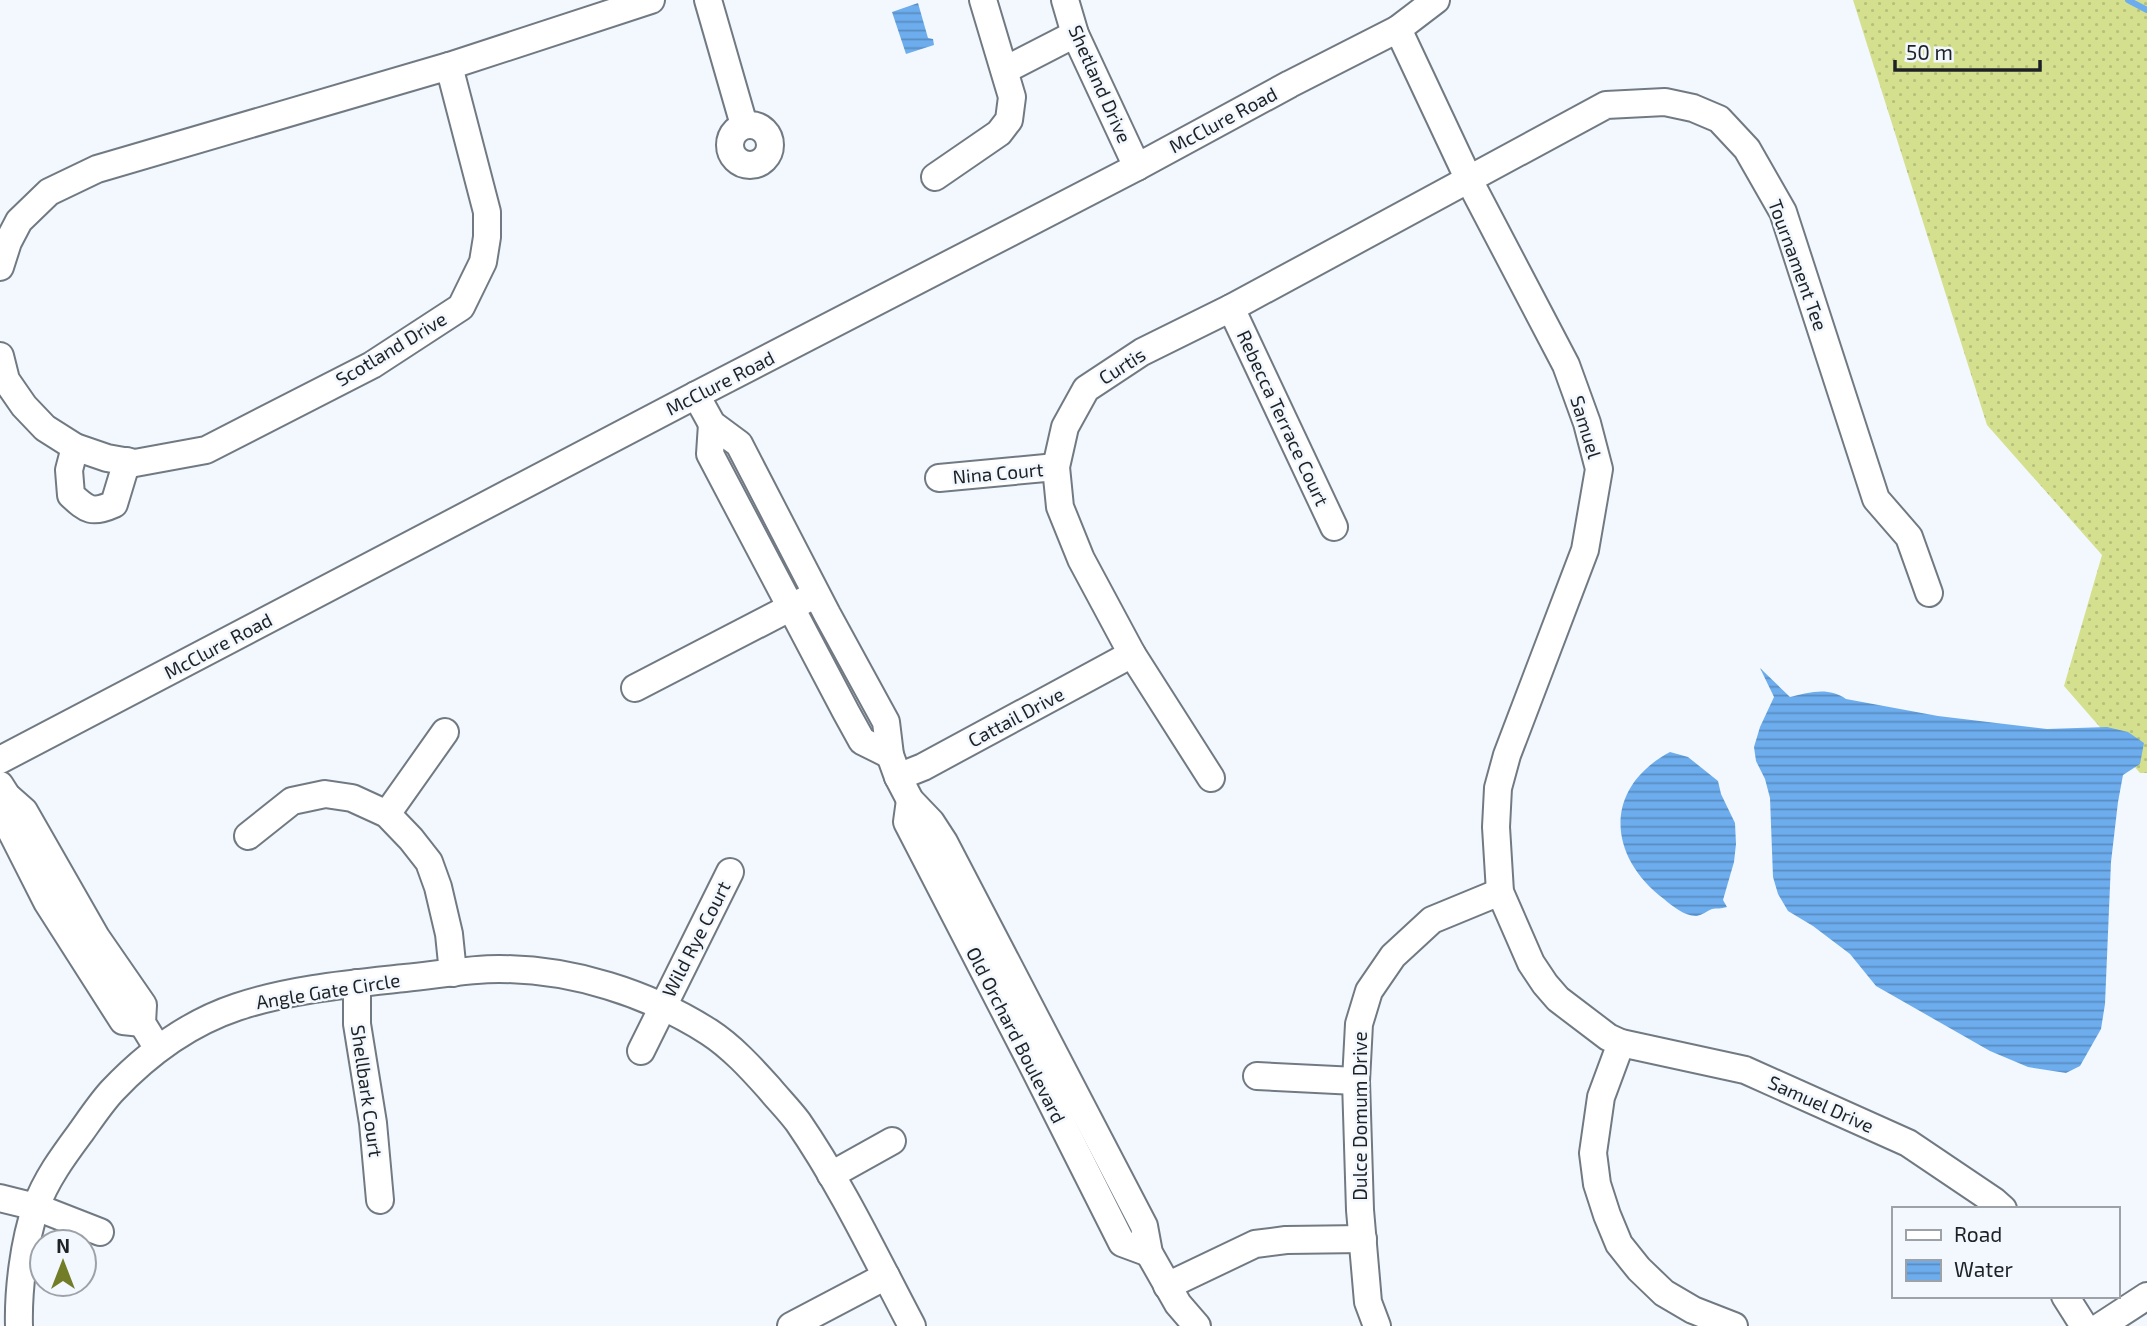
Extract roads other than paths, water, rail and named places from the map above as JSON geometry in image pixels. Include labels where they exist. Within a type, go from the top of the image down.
[{"type":"street","points":[[0,267],[8,242],[10,217],[49,192],[97,169],[449,66],[651,0]]},
{"type":"street","points":[[708,0],[744,125]]},
{"type":"street","points":[[935,177],[999,133],[1009,120],[1012,97],[983,0]]},
{"type":"street","name":"Shetland Drive","points":[[1065,0],[1075,34],[1137,167]]},
{"type":"street","name":"McClure Road","points":[[0,760],[1398,29],[1436,0]]},
{"type":"street","name":"Samuel","points":[[1398,29],[1469,180],[1566,365],[1587,423],[1599,469],[1586,550],[1507,755],[1498,788],[1496,827],[1500,892]]},
{"type":"street","points":[[1005,70],[1075,34]]},
{"type":"street","name":"Scotland Drive","points":[[0,356],[6,380],[24,406],[45,428],[75,447],[107,458],[135,463],[206,450],[372,365],[461,307],[482,262],[486,212],[449,66]]},
{"type":"street","name":"Tournament Tee","points":[[1469,180],[1606,105],[1665,102],[1693,108],[1719,119],[1748,149],[1783,212],[1876,499],[1909,537],[1929,593]]},
{"type":"street","name":"Curtis","points":[[1211,778],[1132,654],[1081,559],[1060,507],[1056,467],[1065,427],[1086,389],[1142,352],[1231,308],[1469,180]]},
{"type":"street","name":"Rebecca Terrace Court","points":[[1231,308],[1334,527]]},
{"type":"street","name":"Old Orchard Boulevard","points":[[696,395],[712,424],[739,444],[886,722],[899,777]]},
{"type":"street","name":"Old Orchard Boulevard","points":[[712,424],[710,454],[862,741],[899,777],[944,842],[1144,1226],[1149,1253],[1173,1306],[1197,1326]]},
{"type":"street","points":[[75,447],[69,470],[71,495],[85,508],[99,511],[114,504],[128,461]]},
{"type":"street","name":"Nina Court","points":[[939,478],[1056,467]]},
{"type":"street","points":[[635,688],[817,594]]},
{"type":"street","name":"Cattail Drive","points":[[899,777],[923,767],[1132,654]]},
{"type":"street","points":[[387,814],[445,732]]},
{"type":"street","points":[[3,790],[24,811],[96,937],[144,1005],[142,1023],[158,1049]]},
{"type":"street","points":[[248,836],[292,802],[325,794],[352,798],[387,814],[429,862],[449,934],[453,973]]},
{"type":"street","name":"Wild Rye Court","points":[[662,1006],[730,872]]},
{"type":"street","name":"Samuel Drive","points":[[1500,892],[1531,963],[1545,984],[1558,999],[1608,1037],[1621,1043],[1745,1070],[1908,1143],[2001,1207]]},
{"type":"street","name":"Dulce Domum Drive","points":[[1377,1326],[1368,1302],[1363,1239],[1356,1081],[1359,1024],[1369,991],[1394,956],[1432,920],[1500,892]]},
{"type":"street","name":"Angle Gate Circle","points":[[19,1326],[27,1245],[36,1207],[54,1169],[111,1092],[158,1049],[194,1026],[235,1008],[284,994],[357,983],[499,969],[539,972],[614,987],[662,1006],[711,1033],[750,1066],[797,1121],[831,1175],[912,1326]]},
{"type":"street","name":"Shellbark Court","points":[[357,983],[357,1024],[373,1124],[380,1200]]},
{"type":"street","points":[[641,1051],[662,1006]]},
{"type":"street","points":[[1621,1043],[1601,1097],[1593,1153],[1597,1184],[1607,1215],[1619,1244],[1639,1269],[1664,1293],[1693,1310],[1734,1326]]},
{"type":"street","points":[[1257,1076],[1356,1081]]},
{"type":"street","points":[[831,1175],[892,1141]]},
{"type":"street","points":[[0,1198],[36,1207],[100,1231]]},
{"type":"street","points":[[1173,1306],[1255,1244],[1286,1240],[1363,1239]]},
{"type":"street","points":[[791,1326],[886,1276]]},
{"type":"street","points":[[2101,1326],[2147,1296]]},
{"type":"street","points":[[2067,1298],[2084,1326]]},
{"type":"water","points":[[918,3],[928,38],[933,39],[934,45],[906,54],[892,12]]},
{"type":"water","points":[[1760,668],[1790,697],[1826,692],[1846,699],[1938,716],[2047,729],[2107,727],[2128,732],[2144,743],[2140,764],[2123,775],[2111,862],[2105,1004],[2101,1029],[2080,1066],[2066,1073],[2028,1067],[1990,1051],[1876,986],[1850,954],[1788,911],[1778,894],[1773,877],[1770,798],[1756,761],[1754,747],[1774,697]]},
{"type":"water","points":[[1670,752],[1688,757],[1718,781],[1735,823],[1734,862],[1723,900],[1727,907],[1712,909],[1697,916],[1688,915],[1675,908],[1645,882],[1631,863],[1623,843],[1621,823],[1624,803],[1633,784],[1648,767]]},
{"type":"waterway","points":[[2128,0],[2147,10]]}]
